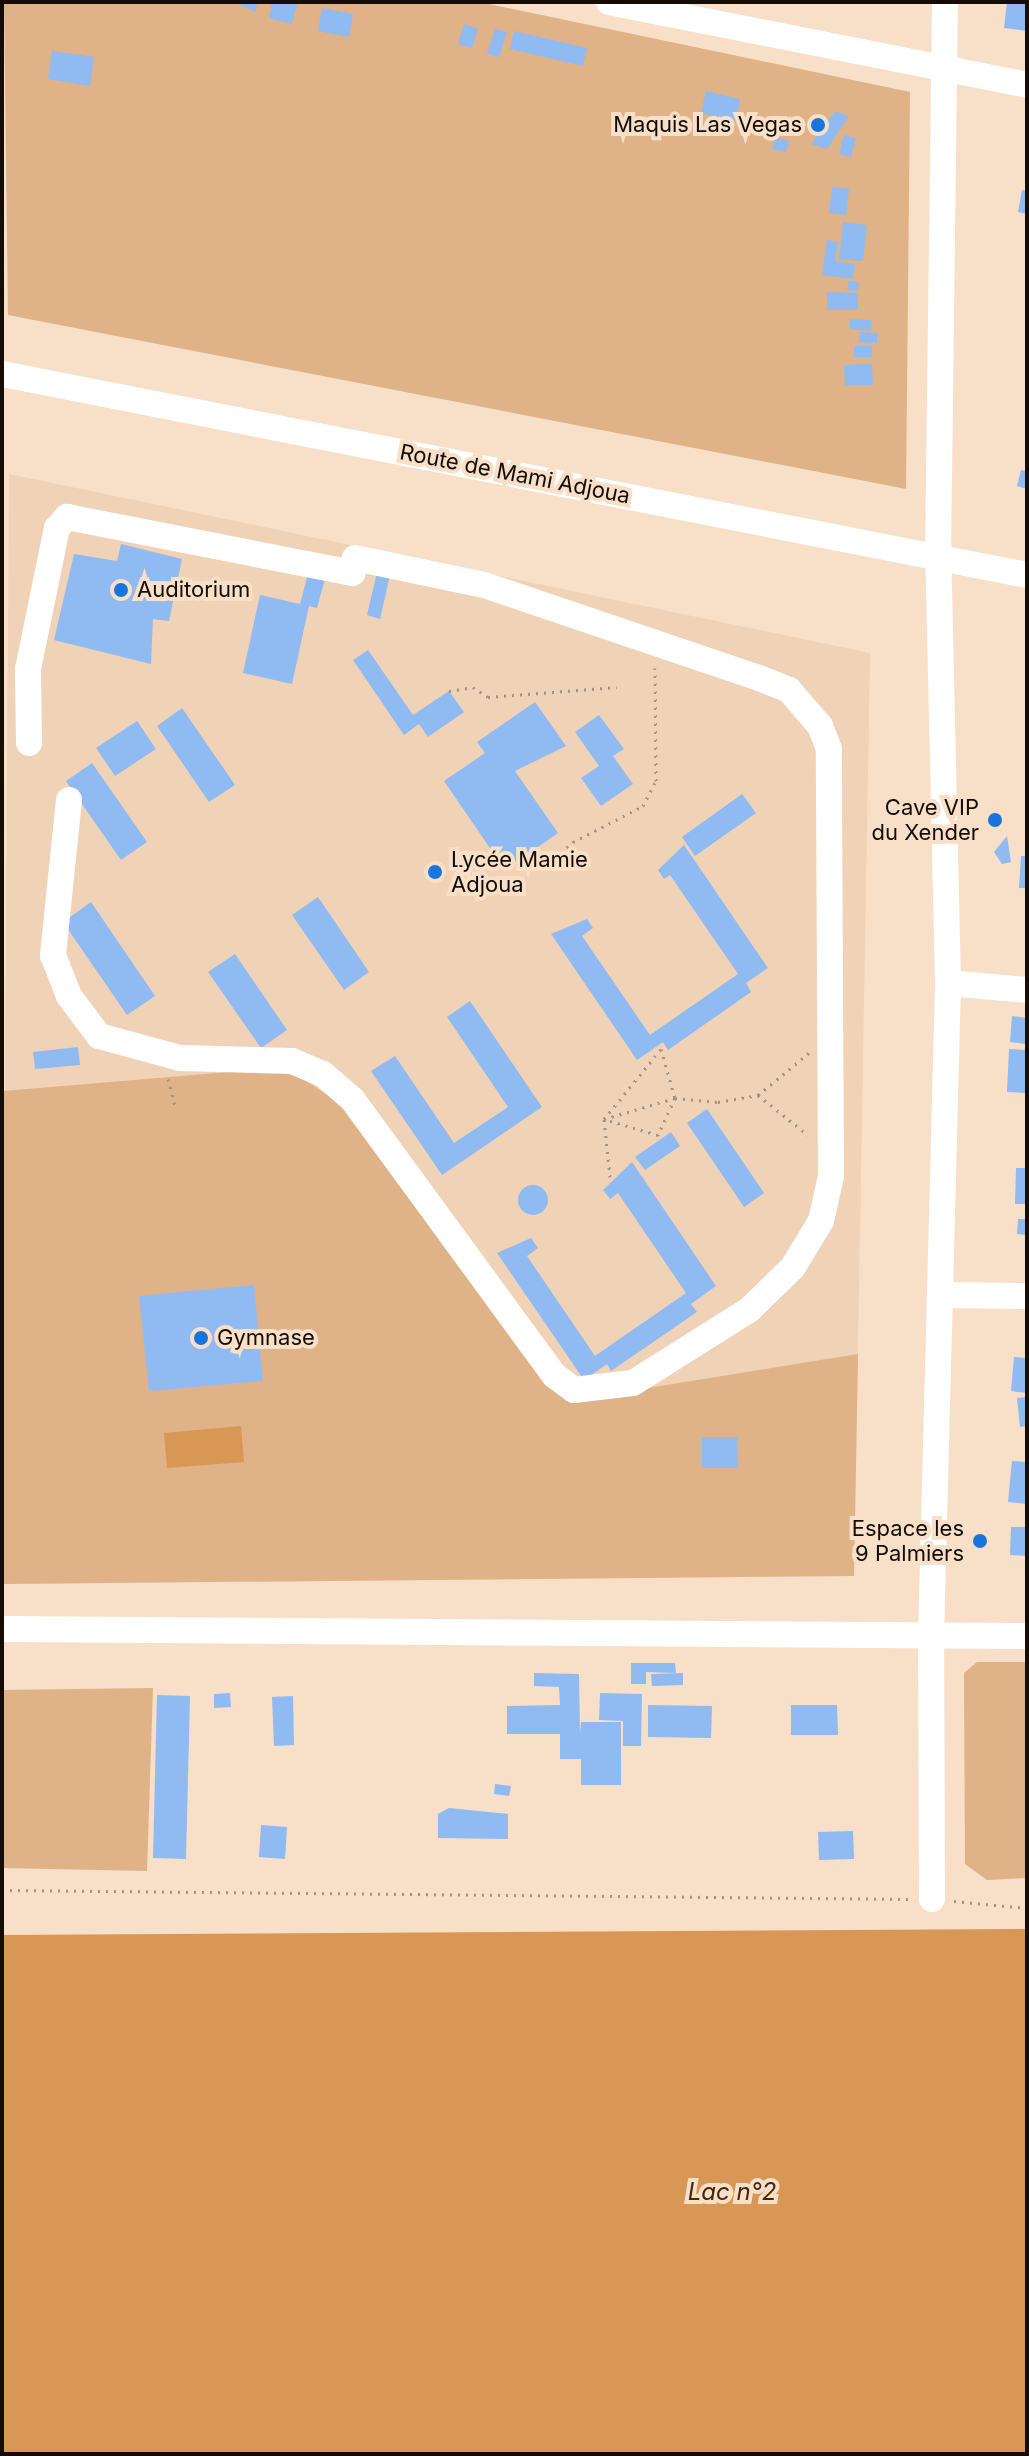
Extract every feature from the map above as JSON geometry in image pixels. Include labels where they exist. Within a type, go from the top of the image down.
[{"type":"street","points":[[609,2],[1027,85]]},
{"type":"street","points":[[932,1899],[931,1638],[943,1295],[948,983],[938,557],[945,2]]},
{"type":"street","name":"Route de Mami Adjoua","points":[[2,374],[1027,575]]},
{"type":"street","points":[[29,743],[28,669],[57,528],[67,517],[484,585],[789,690],[820,726],[829,749],[830,1153],[821,1221],[793,1267],[749,1310],[633,1383],[574,1390],[554,1375],[352,1099],[323,1074],[292,1061],[180,1058],[99,1036],[69,996],[53,955],[69,800]]},
{"type":"street","points":[[948,983],[1027,990]]},
{"type":"street","points":[[943,1295],[1027,1296]]},
{"type":"street","points":[[2,1629],[931,1638],[1027,1636]]},
{"type":"path","points":[[549,864],[573,842],[643,806],[656,781],[654,644]]},
{"type":"path","points":[[449,691],[473,687],[488,697],[617,687]]},
{"type":"path","points":[[604,1119],[675,1098],[718,1102],[758,1095],[830,1035]]},
{"type":"path","points":[[604,1119],[658,1135],[675,1098],[661,1049],[604,1119],[610,1177]]},
{"type":"path","points":[[175,1106],[168,1079],[180,1058]]},
{"type":"path","points":[[758,1095],[830,1153]]},
{"type":"path","points":[[2,1890],[932,1899],[1027,1908]]},
{"type":"shaded area","points":[[4,2],[479,2],[910,92],[906,489],[8,315]]},
{"type":"shaded area","name":"Lycée Mamie Adjoua","points":[[9,474],[870,653],[854,1576],[2,1584]]},
{"type":"shaded area","points":[[265,1069],[291,1071],[344,1106],[573,1400],[858,1354],[854,1576],[2,1584],[3,1091]]},
{"type":"shaded area","points":[[977,1662],[1027,1662],[1027,1878],[987,1880],[965,1864],[964,1673]]},
{"type":"shaded area","points":[[153,1688],[147,1871],[2,1868],[2,1690]]},
{"type":"water","points":[[241,1426],[244,1462],[167,1468],[164,1433]]},
{"type":"water","name":"Lac n°2","points":[[1027,1929],[1027,2454],[2,2454],[2,1935]]},
{"type":"building","points":[[235,2],[258,2],[255,12]]},
{"type":"building","points":[[272,2],[298,2],[292,24],[269,18]]},
{"type":"building","points":[[1007,2],[1027,2],[1027,31],[1004,28]]},
{"type":"building","points":[[322,8],[353,14],[349,37],[318,31]]},
{"type":"building","points":[[464,24],[478,29],[472,48],[458,44]]},
{"type":"building","points":[[495,29],[507,32],[499,57],[487,54]]},
{"type":"building","points":[[514,31],[587,48],[583,66],[510,49]]},
{"type":"building","points":[[52,51],[94,57],[90,86],[48,79]]},
{"type":"building","points":[[706,91],[740,99],[736,121],[701,113]]},
{"type":"building","points":[[835,111],[849,116],[827,149],[811,144]]},
{"type":"building","points":[[844,135],[856,138],[851,157],[839,154]]},
{"type":"building","points":[[775,137],[789,141],[786,152],[772,149]]},
{"type":"building","points":[[832,187],[849,189],[846,215],[829,213]]},
{"type":"building","points":[[1022,190],[1027,191],[1027,214],[1018,212]]},
{"type":"building","points":[[843,222],[867,225],[863,261],[839,259]]},
{"type":"building","points":[[827,240],[838,242],[835,261],[855,264],[853,279],[822,275]]},
{"type":"building","points":[[849,281],[859,282],[858,291],[847,290]]},
{"type":"building","points":[[827,292],[858,293],[858,310],[827,310]]},
{"type":"building","points":[[850,319],[872,320],[871,331],[850,329]]},
{"type":"building","points":[[860,332],[877,333],[877,343],[859,342]]},
{"type":"building","points":[[854,346],[872,346],[872,357],[854,357]]},
{"type":"building","points":[[872,364],[873,385],[845,385],[844,365]]},
{"type":"building","points":[[1021,470],[1027,471],[1027,489],[1017,486]]},
{"type":"building","name":"Auditorium","points":[[121,544],[182,559],[169,621],[153,619],[151,664],[54,640],[74,554],[117,561]]},
{"type":"building","points":[[309,570],[326,575],[317,608],[309,606],[292,684],[243,673],[260,595],[300,604]]},
{"type":"building","points":[[377,572],[390,575],[380,619],[367,615]]},
{"type":"building","points":[[368,650],[413,715],[449,691],[464,712],[428,737],[419,724],[404,735],[353,660]]},
{"type":"building","points":[[535,702],[566,746],[515,771],[558,833],[505,870],[444,781],[485,753],[477,742]]},
{"type":"building","points":[[182,708],[235,785],[209,802],[157,726]]},
{"type":"building","points":[[599,715],[624,749],[613,756],[633,784],[601,806],[581,778],[599,766],[575,732]]},
{"type":"building","points":[[137,721],[156,749],[115,776],[96,748]]},
{"type":"building","points":[[92,763],[147,842],[121,860],[66,781]]},
{"type":"building","points":[[742,794],[756,813],[695,856],[682,837]]},
{"type":"building","points":[[1007,836],[1011,862],[1002,864],[994,852]]},
{"type":"building","points":[[684,845],[768,968],[746,983],[751,992],[668,1050],[663,1042],[637,1060],[551,934],[587,919],[593,928],[582,936],[650,1035],[738,974],[670,875],[664,879],[658,870]]},
{"type":"building","points":[[1021,856],[1027,856],[1027,888],[1019,888]]},
{"type":"building","points":[[318,897],[369,972],[344,990],[292,915]]},
{"type":"building","points":[[91,902],[155,996],[127,1015],[63,922]]},
{"type":"building","points":[[235,954],[287,1030],[261,1048],[208,972]]},
{"type":"building","points":[[470,1001],[542,1107],[442,1175],[371,1071],[395,1056],[454,1143],[508,1107],[447,1017]]},
{"type":"building","points":[[1012,1016],[1027,1018],[1027,1044],[1010,1042]]},
{"type":"building","points":[[78,1047],[80,1065],[35,1069],[33,1052]]},
{"type":"building","points":[[1009,1049],[1027,1050],[1026,1093],[1007,1092]]},
{"type":"building","points":[[707,1109],[764,1193],[744,1207],[687,1123]]},
{"type":"building","points":[[671,1132],[680,1146],[645,1170],[635,1157]]},
{"type":"building","points":[[632,1162],[716,1286],[691,1304],[697,1312],[611,1371],[607,1364],[584,1380],[497,1253],[531,1238],[538,1248],[527,1256],[595,1356],[686,1293],[618,1193],[610,1199],[603,1190]]},
{"type":"building","points":[[1016,1168],[1027,1168],[1027,1204],[1015,1204]]},
{"type":"building","points":[[533,1185],[544,1189],[548,1200],[544,1211],[533,1215],[522,1211],[518,1200],[522,1189]]},
{"type":"building","points":[[1018,1219],[1027,1219],[1027,1235],[1017,1234]]},
{"type":"building","name":"Gymnase","points":[[254,1285],[263,1381],[149,1391],[139,1296]]},
{"type":"building","points":[[1014,1357],[1027,1358],[1027,1393],[1011,1391]]},
{"type":"building","points":[[1027,1397],[1027,1426],[1020,1427],[1017,1398]]},
{"type":"building","points":[[702,1437],[737,1437],[738,1468],[702,1468]]},
{"type":"building","points":[[1012,1461],[1027,1462],[1027,1504],[1008,1502]]},
{"type":"building","points":[[1011,1527],[1027,1527],[1027,1556],[1010,1555]]},
{"type":"building","points":[[631,1663],[675,1663],[676,1673],[646,1672],[646,1684],[631,1684]]},
{"type":"building","points":[[534,1673],[579,1674],[580,1733],[581,1722],[621,1722],[621,1785],[581,1785],[581,1759],[560,1759],[560,1734],[507,1734],[507,1706],[560,1705],[559,1687],[534,1686]]},
{"type":"building","points":[[683,1673],[683,1685],[652,1686],[651,1674]]},
{"type":"building","points":[[230,1693],[231,1707],[214,1708],[214,1694]]},
{"type":"building","points":[[600,1693],[642,1694],[641,1746],[623,1746],[623,1721],[599,1720]]},
{"type":"building","points":[[157,1695],[190,1696],[186,1859],[153,1858]]},
{"type":"building","points":[[293,1696],[294,1745],[274,1746],[272,1697]]},
{"type":"building","points":[[648,1705],[712,1706],[711,1738],[648,1737]]},
{"type":"building","points":[[791,1705],[837,1705],[838,1735],[791,1735]]},
{"type":"building","points":[[495,1784],[511,1786],[509,1796],[494,1794]]},
{"type":"building","points":[[449,1808],[508,1814],[508,1839],[438,1838],[438,1814]]},
{"type":"building","points":[[261,1825],[287,1827],[285,1859],[259,1857]]},
{"type":"building","points":[[853,1831],[854,1859],[819,1860],[818,1832]]},
{"type":"place","name":"Maquis Las Vegas","points":[[818,125]]},
{"type":"place","name":"Auditorium","points":[[121,590]]},
{"type":"place","name":"Cave VIP du Xender","points":[[995,820]]},
{"type":"place","name":"Lycée Mamie Adjoua","points":[[435,872]]},
{"type":"place","name":"Gymnase","points":[[201,1338]]},
{"type":"place","name":"Espace les 9 Palmiers","points":[[980,1541]]}]
